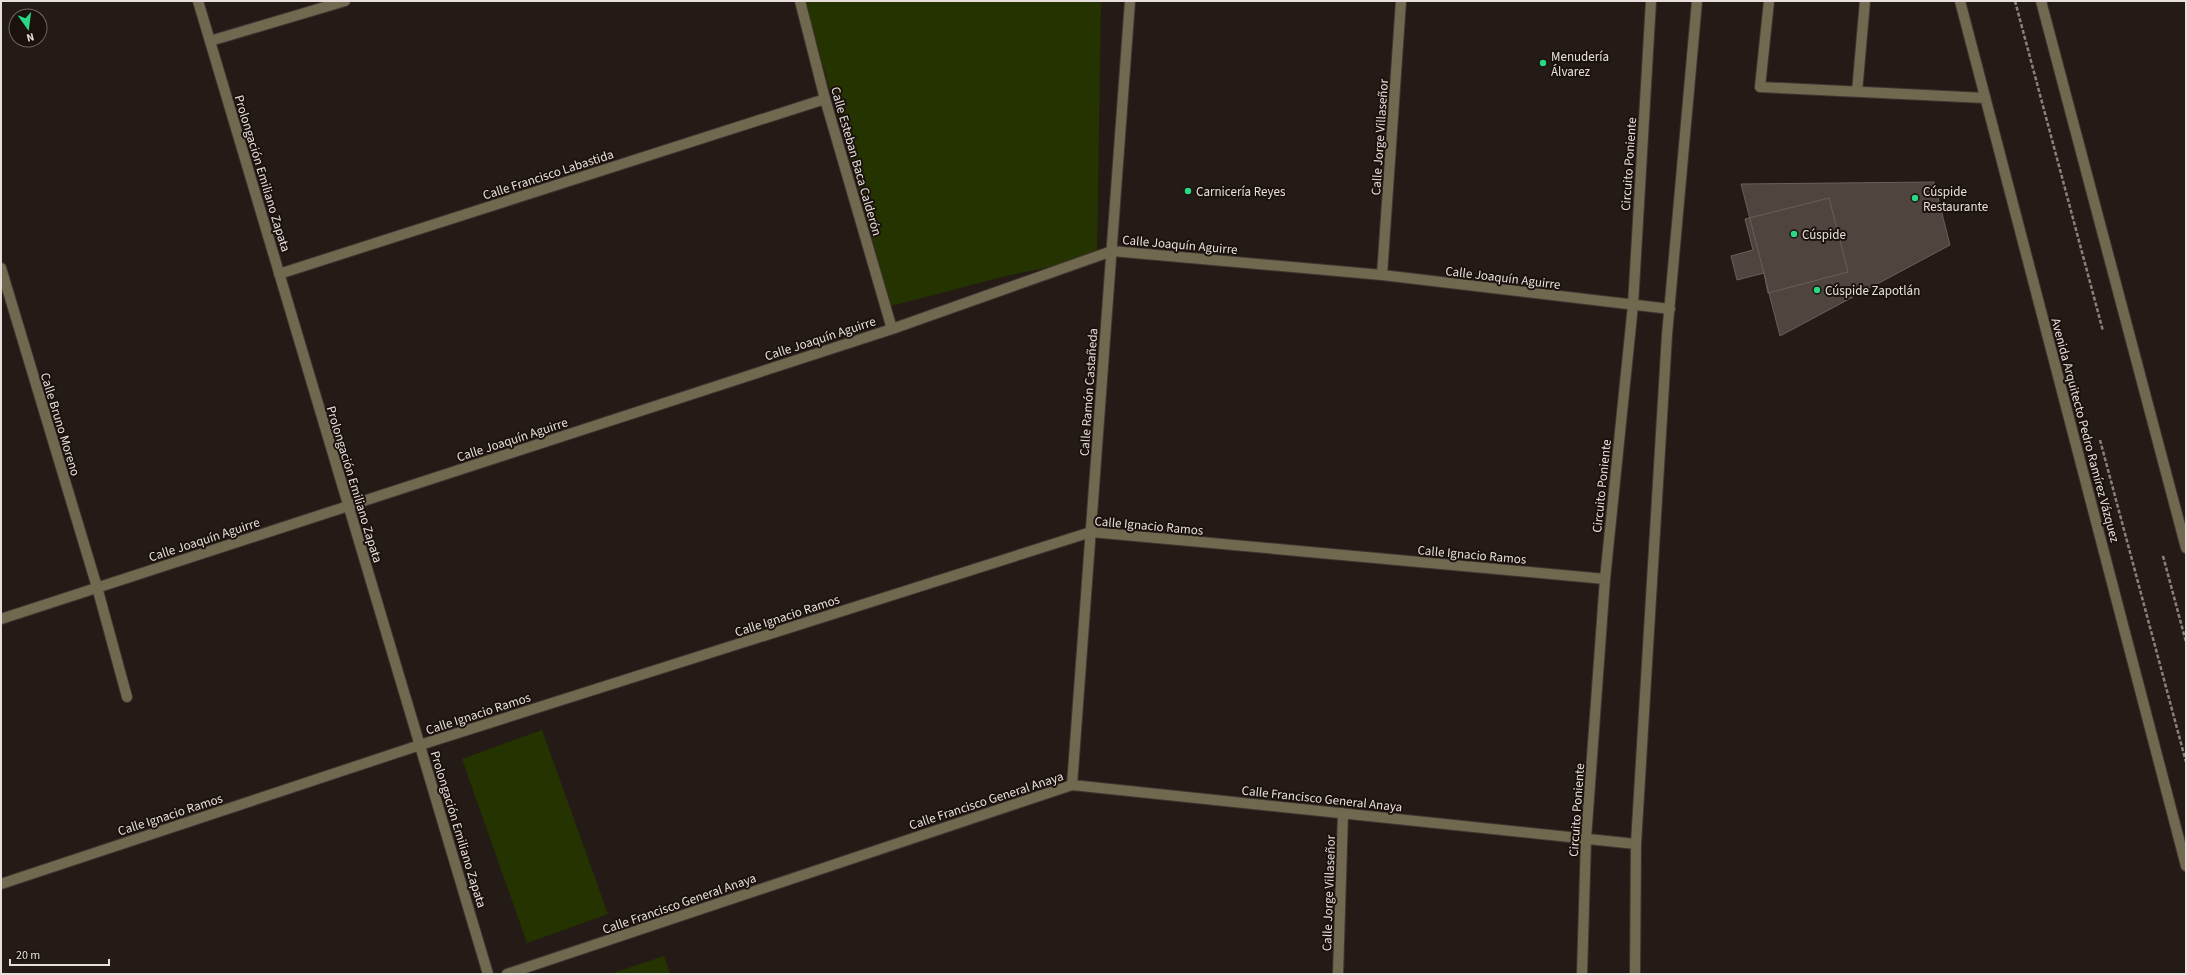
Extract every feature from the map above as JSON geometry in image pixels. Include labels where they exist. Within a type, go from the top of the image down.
[{"type":"street","name":"Prolongación Emiliano Zapata","points":[[198,1],[488,974]]},
{"type":"street","points":[[210,41],[345,1]]},
{"type":"street","name":"Calle Esteban Baca Calderón","points":[[800,1],[825,99],[892,329]]},
{"type":"street","name":"Calle Ramón Castañeda","points":[[1072,785],[1130,1]]},
{"type":"street","name":"Calle Jorge Villaseñor","points":[[1382,275],[1401,1]]},
{"type":"street","name":"Circuito Poniente","points":[[1582,974],[1586,839],[1605,580],[1633,305],[1651,1]]},
{"type":"street","points":[[1635,974],[1636,844],[1670,309],[1697,1]]},
{"type":"street","points":[[1769,1],[1760,87],[1985,98]]},
{"type":"street","points":[[1857,92],[1865,1]]},
{"type":"street","name":"Avenida Arquitecto Pedro Ramírez Vázquez","points":[[1960,1],[2186,866]]},
{"type":"street","points":[[2041,1],[2186,548]]},
{"type":"street","name":"Calle Francisco Labastida","points":[[279,274],[825,99]]},
{"type":"street","name":"Calle Joaquín Aguirre","points":[[1,618],[892,329],[1112,251],[1382,275],[1670,309]]},
{"type":"street","name":"Calle Bruno Moreno","points":[[1,268],[97,587],[128,698]]},
{"type":"street","name":"Calle Ignacio Ramos","points":[[1,884],[420,745],[1090,532],[1605,580]]},
{"type":"street","name":"Calle Francisco General Anaya","points":[[507,974],[1072,785],[1636,844]]},
{"type":"street","name":"Calle Jorge Villaseñor","points":[[1338,974],[1343,813]]},
{"type":"path","points":[[2015,1],[2103,333]]},
{"type":"path","points":[[2161,549],[2186,642]]},
{"type":"green space","points":[[805,1],[1101,1],[1097,258],[1010,275],[891,306]]},
{"type":"green space","points":[[542,730],[608,914],[527,943],[462,759]]},
{"type":"green space","points":[[664,956],[670,974],[610,974]]},
{"type":"building","name":"Cúspide Zapotlán","points":[[1934,182],[1950,245],[1780,336],[1741,184]]},
{"type":"building","name":"Cúspide","points":[[1829,198],[1848,272],[1768,293],[1764,273],[1737,280],[1731,256],[1753,250],[1745,219]]},
{"type":"place","name":"Menudería Álvarez","points":[[1543,63]]},
{"type":"place","name":"Carnicería Reyes","points":[[1188,191]]},
{"type":"place","name":"Cúspide Restaurante","points":[[1915,198]]},
{"type":"place","name":"Cúspide","points":[[1794,234]]},
{"type":"place","name":"Cúspide Zapotlán","points":[[1817,290]]}]
